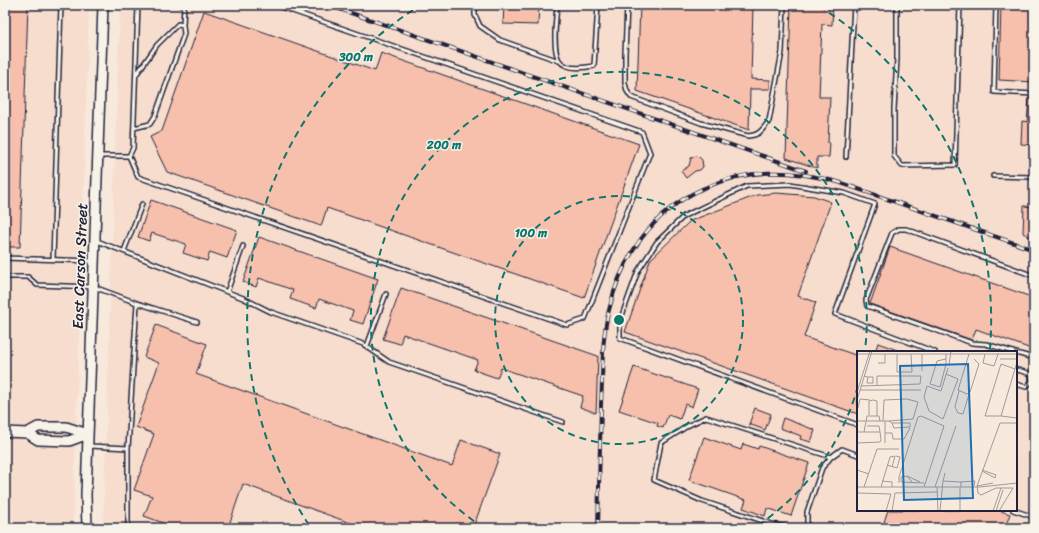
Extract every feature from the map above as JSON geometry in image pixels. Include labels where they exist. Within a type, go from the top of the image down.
[{"type":"main road","name":"East Carson Street","points":[[87,528],[88,434],[103,5]]},
{"type":"main road","points":[[26,433],[38,427],[66,427],[88,434]]},
{"type":"main road","points":[[5,432],[26,433],[38,440],[66,441],[88,434]]},
{"type":"lane","points":[[53,259],[61,5]]},
{"type":"lane","points":[[138,5],[133,148],[129,156],[138,177],[567,325],[584,320],[650,153],[642,132],[275,5]]},
{"type":"lane","points":[[134,128],[150,124],[155,116],[184,34],[184,5]]},
{"type":"lane","points":[[475,5],[475,15],[480,26],[500,40],[560,61],[567,67],[586,68],[594,66],[598,5]]},
{"type":"lane","points":[[557,5],[556,50],[560,61]]},
{"type":"lane","points":[[627,5],[625,83],[627,91],[631,97],[701,123],[748,136],[755,136],[762,131],[768,121],[782,52],[784,5]]},
{"type":"lane","points":[[846,157],[854,5]]},
{"type":"lane","points":[[897,5],[894,156],[902,166],[955,165],[960,5]]},
{"type":"lane","points":[[996,5],[994,92],[1034,94]]},
{"type":"lane","points":[[136,75],[157,45],[178,24],[184,24]]},
{"type":"lane","points":[[98,156],[129,156]]},
{"type":"lane","points":[[993,176],[1034,177]]},
{"type":"lane","points":[[857,425],[620,338],[620,321],[638,271],[657,242],[684,216],[747,186],[790,184],[844,193],[875,204],[835,314],[932,351]]},
{"type":"lane","points":[[124,252],[142,204]]},
{"type":"lane","points":[[1009,351],[986,344],[972,343],[930,329],[867,306],[866,300],[892,233],[898,229],[906,229],[1034,276]]},
{"type":"lane","points":[[95,240],[243,298],[271,312],[363,344],[389,362],[563,422]]},
{"type":"lane","points":[[227,292],[243,246]]},
{"type":"lane","points":[[5,258],[94,261]]},
{"type":"lane","points":[[5,277],[28,277],[37,284],[94,287],[137,303],[197,322]]},
{"type":"lane","points":[[367,346],[386,294]]},
{"type":"lane","points":[[128,528],[128,448],[137,303]]},
{"type":"lane","points":[[1017,353],[1034,358]]},
{"type":"lane","points":[[1017,370],[1031,374],[1033,382],[1026,387],[1017,384]]},
{"type":"lane","points":[[794,528],[776,526],[702,501],[654,480],[661,443],[689,425],[706,417],[831,457]]},
{"type":"lane","points":[[88,446],[128,448]]},
{"type":"lane","points":[[807,528],[807,512],[822,468],[831,457],[842,449],[857,455]]},
{"type":"lane","points":[[1016,511],[1034,517]]},
{"type":"shaded area","points":[[5,5],[89,5],[73,528],[5,528]]},
{"type":"shaded area","points":[[120,5],[1034,5],[1034,528],[103,528]]},
{"type":"building","points":[[5,5],[28,5],[20,247],[5,247]]},
{"type":"building","points":[[504,5],[539,5],[538,25],[503,24]]},
{"type":"building","points":[[640,5],[753,5],[751,79],[770,80],[770,89],[750,89],[749,130],[637,91]]},
{"type":"building","points":[[791,5],[833,5],[832,25],[822,24],[819,97],[830,97],[828,143],[830,143],[829,157],[817,157],[817,168],[786,158]]},
{"type":"building","points":[[1001,5],[1034,5],[1034,82],[999,80]]},
{"type":"building","points":[[204,11],[375,71],[381,53],[639,144],[584,298],[327,208],[321,226],[167,172],[150,137],[162,131]]},
{"type":"building","points":[[1029,98],[1034,99],[1034,145],[1021,144],[1022,121],[1027,122]]},
{"type":"building","points":[[696,156],[702,160],[703,167],[686,178],[681,171],[689,166],[691,158]]},
{"type":"building","points":[[776,193],[814,196],[831,202],[798,296],[816,302],[804,337],[857,356],[857,414],[625,332],[650,260],[690,221],[757,195]]},
{"type":"building","points":[[151,200],[237,230],[227,258],[210,252],[207,261],[183,253],[186,244],[152,233],[149,241],[138,237]]},
{"type":"building","points":[[1024,206],[1034,207],[1034,239],[1023,233]]},
{"type":"building","points":[[259,237],[378,279],[363,324],[350,320],[353,311],[319,299],[316,308],[290,299],[293,290],[259,278],[256,287],[243,282]]},
{"type":"building","points":[[890,247],[1034,298],[1034,350],[976,329],[972,340],[870,304]]},
{"type":"building","points":[[401,288],[598,356],[596,413],[580,407],[583,396],[501,368],[497,378],[474,370],[478,360],[403,334],[400,344],[383,339]]},
{"type":"building","points":[[156,325],[207,344],[196,374],[452,466],[461,440],[500,454],[473,528],[364,528],[243,484],[228,528],[177,528],[144,516],[152,496],[134,490],[154,434],[136,427],[159,363],[144,357]]},
{"type":"building","points":[[878,343],[900,351],[875,351]]},
{"type":"building","points":[[634,367],[698,389],[692,407],[685,404],[680,419],[668,415],[663,428],[657,426],[658,423],[619,410]]},
{"type":"building","points":[[755,408],[771,414],[765,430],[749,424]]},
{"type":"building","points":[[783,418],[815,430],[811,442],[800,439],[801,436],[780,428]]},
{"type":"building","points":[[704,437],[741,450],[743,444],[758,449],[759,446],[809,463],[791,516],[767,508],[765,516],[743,508],[746,500],[689,480]]},
{"type":"building","points":[[888,511],[1001,511],[1010,514],[1005,528],[882,528]]},
{"type":"railway","points":[[328,5],[806,171]]},
{"type":"railway","points":[[598,528],[601,404],[606,321],[614,291],[622,272],[641,239],[668,210],[684,199],[702,189],[736,177],[769,173],[803,175],[838,182],[1034,250]]}]
